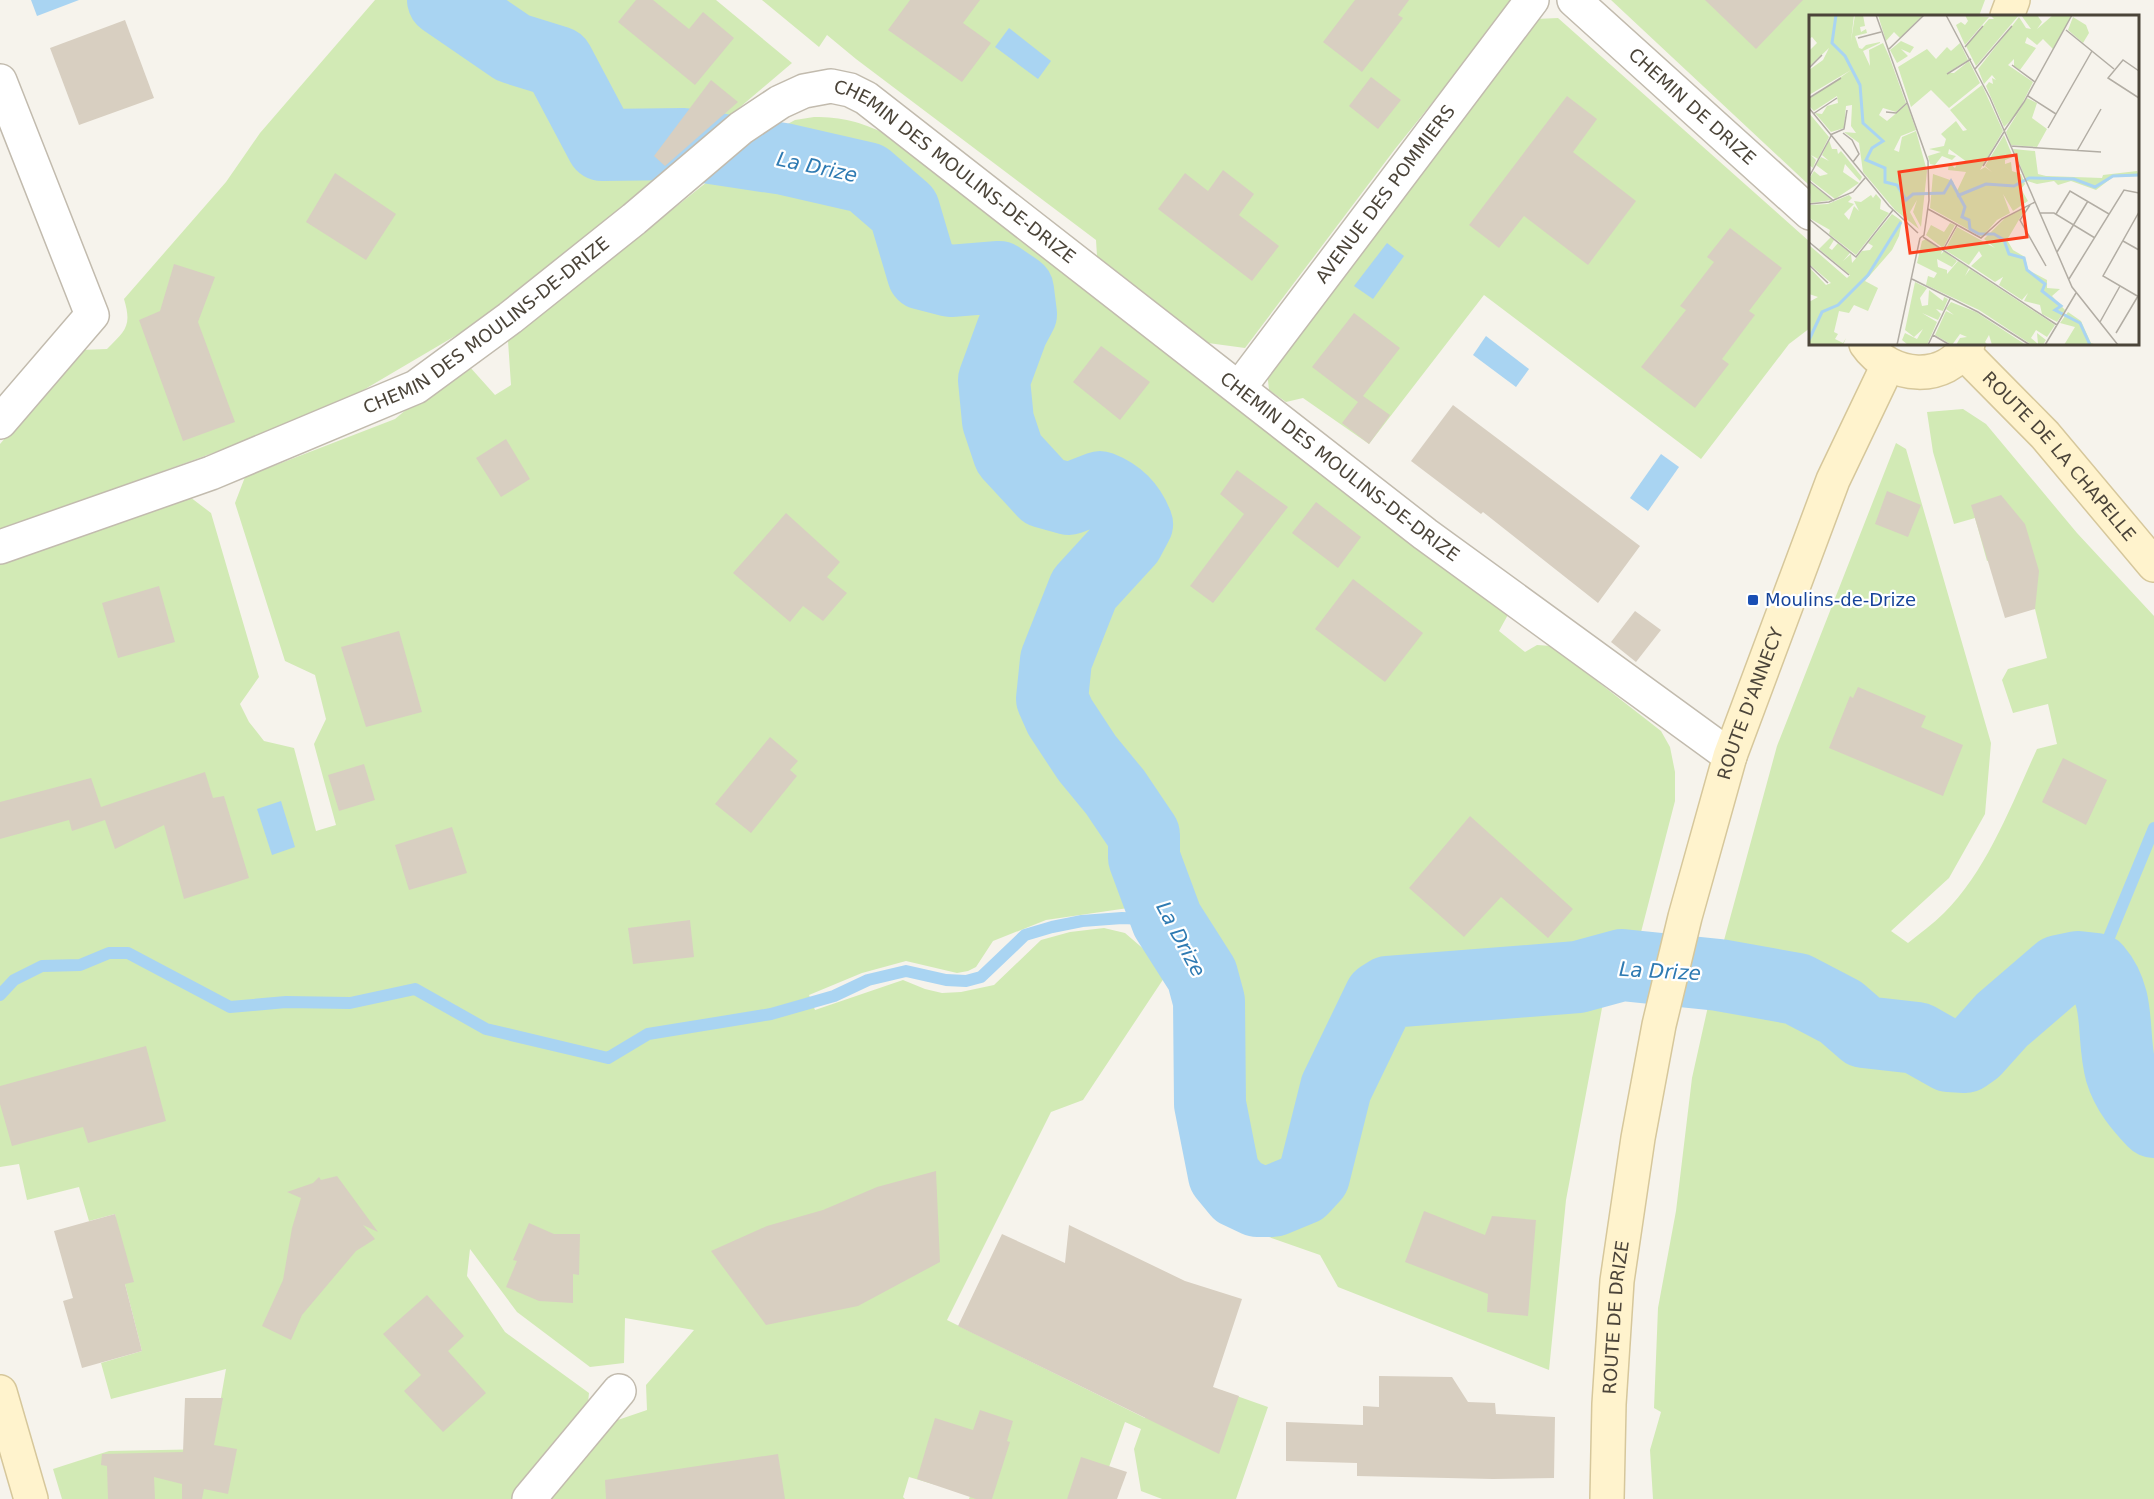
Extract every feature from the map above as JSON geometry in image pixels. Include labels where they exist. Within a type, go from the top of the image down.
[{"type":"main road","points":[[2007,15],[2013,0]]},
{"type":"main road","points":[[1877,354],[1908,372],[1928,372],[1946,365],[1966,348]]},
{"type":"main road","name":"ROUTE DE LA CHAPELLE","points":[[1966,348],[2045,435],[2154,565]]},
{"type":"main road","name":"ROUTE D'ANNECY","points":[[1638,1138],[1659,1025],[1685,917],[1730,756],[1833,480],[1877,354]]},
{"type":"main road","name":"ROUTE DE DRIZE","points":[[1607,1499],[1609,1385],[1617,1281],[1638,1138]]},
{"type":"main road","points":[[0,1392],[31,1499]]},
{"type":"street","name":"AVENUE DES POMMIERS","points":[[1239,388],[1532,0]]},
{"type":"street","name":"CHEMIN DE DRIZE","points":[[1574,0],[1809,212]]},
{"type":"street","points":[[0,81],[92,315],[0,422]]},
{"type":"street","name":"CHEMIN DES MOULINS-DE-DRIZE","points":[[0,547],[211,473],[416,387],[510,318],[634,219],[741,128],[780,102],[804,91],[831,86],[850,90],[866,98],[1425,534],[1730,756]]},
{"type":"street","points":[[529,1499],[619,1391]]},
{"type":"green space","points":[[375,0],[716,0],[792,63],[506,306],[360,392],[238,444],[0,530],[0,444],[81,350],[107,349],[119,337],[127,322],[124,299],[226,182],[260,133]]},
{"type":"green space","points":[[762,0],[1514,1],[1395,149],[1245,348],[1208,343],[1097,256],[1096,240],[827,35],[819,47]]},
{"type":"green space","points":[[1611,0],[1985,0],[1979,15],[1809,15],[1809,185]]},
{"type":"green space","points":[[1558,18],[1809,241],[1809,329],[1789,344],[1701,459],[1484,295],[1369,444],[1303,398],[1286,402],[1269,390],[1267,371],[1536,19]]},
{"type":"green space","points":[[814,117],[843,119],[886,134],[1510,611],[1499,631],[1525,652],[1537,645],[1552,646],[1661,731],[1670,747],[1675,772],[1675,801],[1633,963],[1605,992],[1566,1200],[1549,1370],[1338,1287],[1320,1255],[1249,1230],[1223,1217],[1203,1200],[1194,1178],[1184,1134],[1186,997],[1168,972],[1083,1100],[1051,1112],[947,1320],[1145,1418],[1186,1378],[1268,1407],[1236,1499],[1162,1499],[1141,1491],[1134,1449],[1141,1429],[1125,1422],[1109,1467],[1067,1499],[969,1499],[975,1481],[940,1470],[936,1485],[909,1477],[903,1497],[905,1499],[546,1499],[609,1423],[647,1410],[646,1385],[694,1330],[625,1318],[624,1363],[590,1367],[517,1312],[470,1249],[467,1276],[505,1332],[589,1393],[587,1413],[517,1499],[62,1499],[53,1469],[109,1451],[212,1449],[226,1369],[111,1399],[101,1363],[142,1351],[125,1284],[115,1214],[89,1221],[79,1187],[27,1200],[19,1164],[0,1167],[0,561],[190,497],[211,513],[259,677],[240,704],[249,722],[264,741],[294,748],[316,831],[336,825],[314,744],[326,719],[315,675],[285,661],[235,503],[245,477],[395,419],[431,389],[469,366],[495,395],[511,385],[508,341],[762,138],[795,120]],"holes":[[[1135,907],[1158,935],[1168,970],[1125,933],[1104,928],[1070,932],[1041,940],[994,985],[961,992],[942,993],[903,980],[815,1010],[809,995],[862,973],[906,961],[957,973],[968,971],[976,967],[993,941],[1046,920]]]},
{"type":"green space","points":[[1963,409],[1986,424],[2077,533],[2154,616],[2154,1499],[1653,1499],[1650,1450],[1661,1412],[1654,1408],[1658,1308],[1676,1211],[1692,1078],[1717,966],[1777,746],[1896,443],[1906,449],[1991,743],[1985,814],[1949,878],[1891,931],[1908,943],[1940,917],[1959,896],[1986,857],[2037,749],[2057,744],[2048,704],[2013,713],[2002,680],[2008,669],[2047,658],[2035,609],[2031,547],[1987,561],[1975,518],[1954,524],[1933,452],[1927,412]]},
{"type":"water","points":[[31,0],[79,0],[37,16]]},
{"type":"water","points":[[1009,28],[1051,61],[1038,79],[995,47]]},
{"type":"water","points":[[1387,243],[1404,256],[1373,299],[1354,286]]},
{"type":"water","points":[[1486,336],[1529,369],[1516,387],[1473,355]]},
{"type":"water","points":[[1661,454],[1679,467],[1648,511],[1630,498]]},
{"type":"water","points":[[281,801],[295,847],[272,855],[257,809]]},
{"type":"building","points":[[636,0],[653,0],[689,29],[703,12],[734,38],[695,85],[618,22]]},
{"type":"building","points":[[910,0],[980,0],[963,23],[991,43],[962,82],[888,30]]},
{"type":"building","points":[[1355,0],[1409,0],[1398,15],[1403,18],[1362,72],[1323,42]]},
{"type":"building","points":[[1705,0],[1803,0],[1756,49]]},
{"type":"building","points":[[125,20],[154,98],[79,125],[50,48]]},
{"type":"building","points":[[1371,77],[1401,100],[1378,129],[1349,106]]},
{"type":"building","points":[[711,80],[738,102],[665,166],[654,156]]},
{"type":"building","points":[[1567,96],[1597,119],[1573,152],[1636,201],[1588,265],[1524,216],[1499,248],[1469,225]]},
{"type":"building","points":[[1223,170],[1254,194],[1239,215],[1279,246],[1252,281],[1158,209],[1185,173],[1208,191]]},
{"type":"building","points":[[335,173],[396,214],[366,260],[306,222]]},
{"type":"building","points":[[1730,228],[1782,268],[1749,311],[1755,315],[1722,359],[1729,364],[1695,408],[1641,367],[1686,310],[1680,306],[1714,262],[1707,257]]},
{"type":"building","points":[[174,264],[215,277],[198,322],[235,422],[183,441],[139,320],[160,311]]},
{"type":"building","points":[[1354,313],[1400,348],[1363,396],[1390,415],[1369,444],[1342,423],[1358,402],[1312,367]]},
{"type":"building","points":[[1101,346],[1150,382],[1120,420],[1073,382]]},
{"type":"building","points":[[1453,405],[1640,546],[1598,603],[1483,512],[1481,514],[1411,461]]},
{"type":"building","points":[[506,439],[530,479],[501,497],[476,458]]},
{"type":"building","points":[[1237,470],[1288,507],[1213,603],[1190,586],[1244,514],[1220,494]]},
{"type":"building","points":[[1887,491],[1921,505],[1908,537],[1875,524]]},
{"type":"building","points":[[2001,495],[2025,524],[2039,571],[2035,609],[2005,618],[1971,505]]},
{"type":"building","points":[[1316,502],[1361,537],[1338,568],[1292,533]]},
{"type":"building","points":[[786,513],[840,562],[827,577],[847,593],[823,621],[803,606],[790,622],[733,573]]},
{"type":"building","points":[[1353,579],[1423,633],[1385,682],[1315,629]]},
{"type":"building","points":[[159,586],[175,642],[118,658],[102,603]]},
{"type":"building","points":[[1635,611],[1661,630],[1636,662],[1611,642]]},
{"type":"building","points":[[399,631],[422,712],[366,727],[341,647]]},
{"type":"building","points":[[1858,687],[1926,716],[1921,727],[1963,745],[1943,796],[1829,748],[1850,696],[1853,698]]},
{"type":"building","points":[[770,737],[798,761],[790,770],[797,776],[751,833],[715,804]]},
{"type":"building","points":[[2063,758],[2107,780],[2086,825],[2042,802]]},
{"type":"building","points":[[364,764],[375,800],[339,811],[328,775]]},
{"type":"building","points":[[205,772],[213,798],[224,796],[249,878],[184,899],[164,825],[115,849],[105,820],[72,831],[69,820],[0,839],[0,802],[91,778],[101,807]]},
{"type":"building","points":[[1470,816],[1573,909],[1548,938],[1501,897],[1464,937],[1409,888]]},
{"type":"building","points":[[452,827],[467,873],[409,890],[395,845]]},
{"type":"building","points":[[690,920],[694,957],[633,964],[628,928]]},
{"type":"building","points":[[146,1046],[166,1121],[88,1143],[83,1127],[12,1146],[0,1104],[0,1086]]},
{"type":"building","points":[[936,1171],[940,1262],[858,1306],[766,1325],[711,1251],[767,1226],[823,1210],[877,1187]]},
{"type":"building","points":[[337,1176],[378,1232],[363,1225],[375,1239],[356,1251],[302,1315],[291,1340],[262,1326],[283,1280],[292,1228],[301,1198],[287,1192],[313,1183],[319,1177],[321,1180]]},
{"type":"building","points":[[1424,1211],[1485,1235],[1492,1216],[1536,1220],[1528,1316],[1487,1312],[1488,1294],[1405,1262]]},
{"type":"building","points":[[115,1214],[134,1282],[125,1284],[142,1351],[82,1368],[63,1301],[73,1298],[54,1231]]},
{"type":"building","points":[[529,1223],[554,1234],[580,1234],[579,1275],[573,1274],[573,1303],[539,1301],[506,1287],[517,1261],[513,1260]]},
{"type":"building","points":[[1069,1225],[1185,1281],[1242,1299],[1213,1387],[1239,1396],[1219,1454],[958,1326],[1002,1234],[1065,1263]]},
{"type":"building","points":[[427,1295],[464,1336],[448,1351],[486,1393],[443,1432],[404,1391],[421,1375],[383,1334]]},
{"type":"building","points":[[1379,1376],[1452,1377],[1468,1402],[1495,1403],[1496,1414],[1555,1417],[1554,1478],[1357,1476],[1357,1463],[1286,1461],[1286,1422],[1363,1425],[1363,1406],[1379,1407]]},
{"type":"building","points":[[185,1398],[223,1398],[214,1445],[237,1449],[228,1494],[204,1489],[202,1499],[182,1499],[182,1484],[154,1477],[155,1499],[108,1499],[107,1466],[101,1465],[102,1454],[183,1452]]},
{"type":"building","points":[[980,1410],[1013,1421],[1007,1441],[1010,1442],[992,1499],[976,1499],[917,1479],[935,1418],[973,1430]]},
{"type":"building","points":[[778,1454],[785,1499],[606,1499],[605,1480]]},
{"type":"building","points":[[1081,1457],[1127,1472],[1117,1499],[1067,1499]]},
{"type":"waterway","name":"La Drize","points":[[443,0],[513,48],[558,62],[602,145],[684,144],[784,159],[867,178],[904,210],[923,274],[950,281],[999,277],[1018,290],[1021,314],[1012,331],[994,380],[998,421],[1009,454],[1044,492],[1069,499],[1100,487],[1123,501],[1137,524],[1128,541],[1084,589],[1056,660],[1052,699],[1060,717],[1087,758],[1115,792],[1144,835],[1144,858],[1167,920],[1202,975],[1209,1001],[1210,1104],[1224,1175],[1238,1192],[1257,1201],[1273,1201],[1302,1189],[1314,1176],[1336,1088],[1380,997],[1388,992],[1578,977],[1622,965],[1719,975],[1797,989],[1841,1012],[1864,1032],[1917,1038],[1949,1056],[1965,1057],[1975,1050],[2002,1020],[2059,971],[2078,967],[2096,969],[2104,981],[2113,1005],[2121,1072],[2134,1099],[2154,1122]]},
{"type":"waterway","points":[[2096,969],[2154,828]]},
{"type":"waterway","points":[[0,995],[14,980],[42,966],[80,965],[109,953],[128,953],[230,1007],[286,1002],[350,1003],[415,989],[486,1029],[608,1058],[648,1034],[771,1014],[834,996],[868,980],[906,971],[946,980],[966,981],[981,977],[1025,935],[1052,927],[1082,921],[1122,918],[1167,920]]},
{"type":"place","name":"Moulins-de-Drize","points":[[1753,600]]}]
